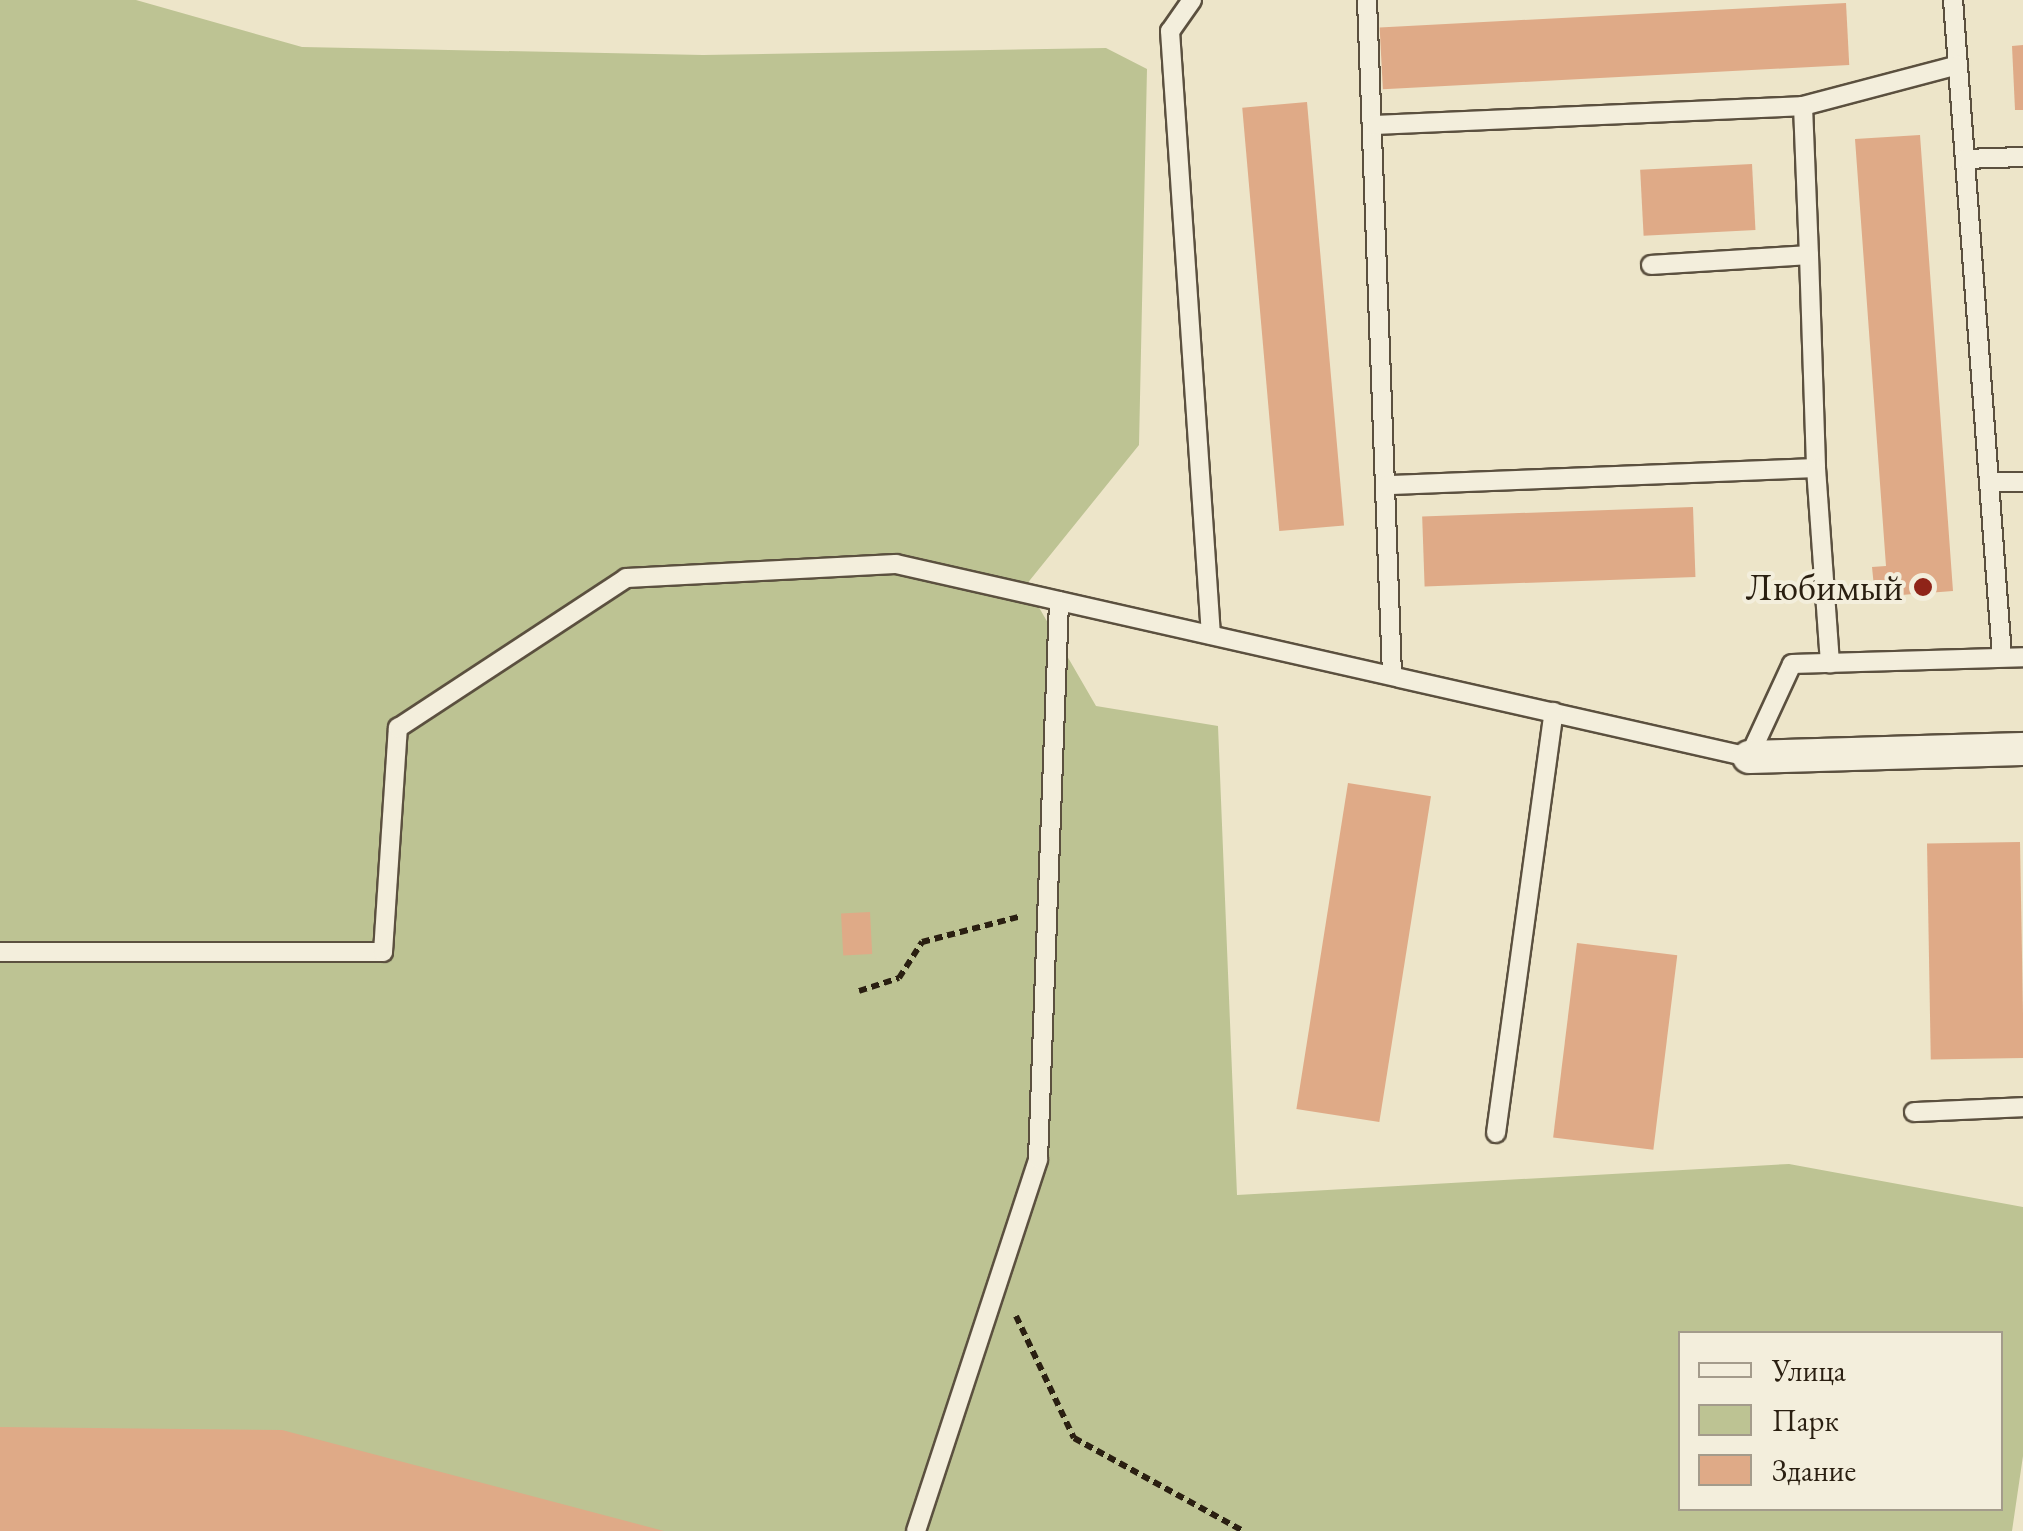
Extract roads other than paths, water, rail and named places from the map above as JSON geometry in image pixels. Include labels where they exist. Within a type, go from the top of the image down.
[{"type":"street","points":[[1749,757],[2023,749]]},
{"type":"lane","points":[[1192,0],[1170,31],[1210,635]]},
{"type":"lane","points":[[1368,0],[1392,675]]},
{"type":"lane","points":[[1953,0],[2002,658]]},
{"type":"lane","points":[[1372,125],[1803,106],[1958,65]]},
{"type":"lane","points":[[1803,106],[1816,468],[1830,663]]},
{"type":"lane","points":[[1965,160],[2023,157]]},
{"type":"lane","points":[[1652,265],[1809,255]]},
{"type":"lane","points":[[1385,484],[1816,468]]},
{"type":"lane","points":[[1989,482],[2023,482]]},
{"type":"lane","points":[[0,952],[383,952],[398,728],[626,578],[896,564],[1749,757],[1792,664],[2023,657]]},
{"type":"lane","points":[[916,1531],[1038,1159],[1059,601]]},
{"type":"lane","points":[[1496,1133],[1554,712]]},
{"type":"lane","points":[[1914,1112],[2023,1106]]},
{"type":"place","name":"Любимый","points":[[1923,587]]}]
